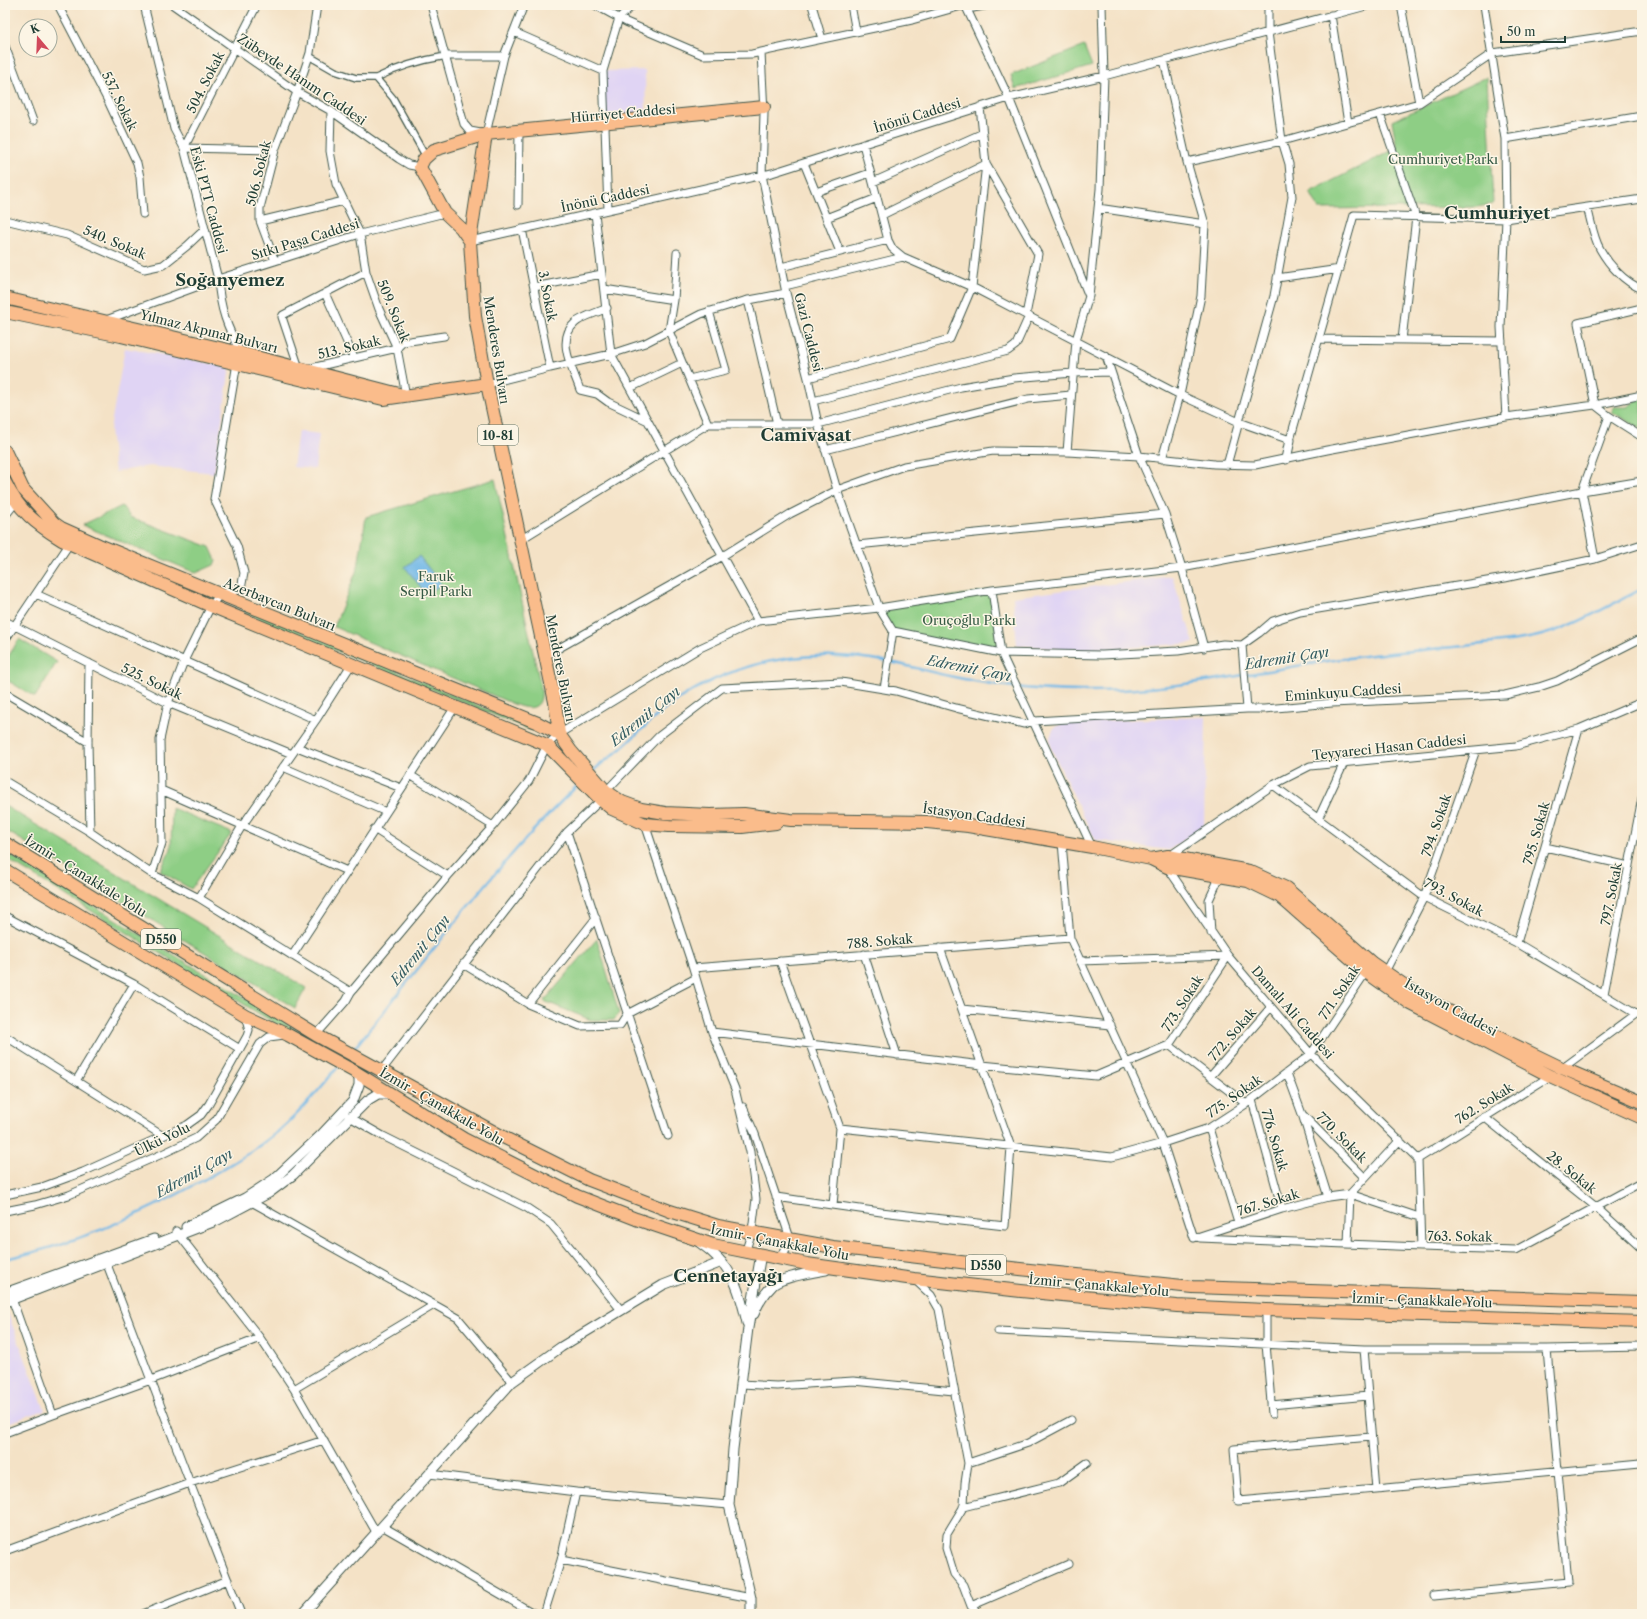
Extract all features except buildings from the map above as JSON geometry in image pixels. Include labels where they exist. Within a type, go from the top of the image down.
[{"type":"main road","name":"Hürriyet Caddesi","points":[[423,162],[434,150],[485,137],[764,110]]},
{"type":"main road","name":"Menderes Bulvarı","points":[[485,137],[470,241],[475,316],[487,384],[555,702],[559,734]]},
{"type":"main road","points":[[423,162],[445,213],[461,228],[470,241]]},
{"type":"main road","name":"Yılmaz Akpınar Bulvarı","points":[[5,298],[106,320],[383,399],[487,384]]},
{"type":"main road","name":"Yılmaz Akpınar Bulvarı","points":[[5,312],[302,369],[406,396]]},
{"type":"main road","name":"Azerbaycan Bulvarı","points":[[5,451],[23,489],[54,523],[61,528],[98,545],[538,723],[559,734],[601,793]]},
{"type":"main road","points":[[5,482],[16,502],[26,514],[39,526],[70,543],[211,606],[547,746],[601,793]]},
{"type":"main road","name":"İstasyon Caddesi","points":[[601,793],[641,809],[665,813],[710,815],[744,814],[791,820],[927,822],[968,826],[1222,871],[1249,871],[1286,888],[1369,967],[1411,1004],[1550,1076],[1642,1118]]},
{"type":"main road","name":"İstasyon Caddesi","points":[[601,793],[612,809],[645,824],[742,828],[791,820]]},
{"type":"main road","name":"İzmir - Çanakkale Yolu","points":[[5,843],[318,1036],[507,1139],[589,1180],[677,1213],[718,1226],[790,1238],[814,1244],[927,1259],[1192,1287],[1642,1302]]},
{"type":"main road","name":"İzmir - Çanakkale Yolu","points":[[5,870],[245,1015],[288,1035],[356,1072],[464,1139],[576,1196],[636,1219],[713,1245],[746,1250],[781,1259],[914,1279],[1020,1292],[1177,1306],[1642,1322]]},
{"type":"main road","name":"İstasyon Caddesi","points":[[1369,967],[1385,972],[1420,996],[1506,1041],[1562,1068],[1642,1102]]},
{"type":"street","name":"537. Sokak","points":[[58,5],[108,103],[136,163],[140,176],[143,214]]},
{"type":"street","name":"Eski PTT Caddesi","points":[[144,5],[174,129],[184,148],[218,279],[219,299],[228,330],[239,358]]},
{"type":"street","name":"Zübeyde Hanım Caddesi","points":[[173,5],[297,92],[330,111],[409,165],[423,162]]},
{"type":"street","name":"504. Sokak","points":[[184,148],[257,5]]},
{"type":"street","name":"506. Sokak","points":[[276,261],[260,221],[260,208],[275,150],[297,92],[308,56],[316,5]]},
{"type":"street","points":[[431,5],[464,124],[470,131],[485,137]]},
{"type":"street","name":"10-81","points":[[485,137],[504,56],[524,5]]},
{"type":"street","points":[[595,5],[619,18],[702,55],[752,54],[856,32],[965,5],[973,8],[989,5]]},
{"type":"street","points":[[608,210],[603,71],[619,18],[633,5]]},
{"type":"street","points":[[812,5],[822,39]]},
{"type":"street","points":[[851,5],[856,32]]},
{"type":"street","points":[[965,5],[1009,98],[1089,296]]},
{"type":"street","points":[[1067,452],[1076,340],[1089,296],[1100,189],[1104,76],[1102,5]]},
{"type":"street","points":[[1228,465],[1274,296],[1292,197],[1290,164],[1282,141],[1268,32],[1268,5]]},
{"type":"street","name":"İnönü Caddesi","points":[[470,241],[762,175],[1009,98],[1104,76],[1369,5]]},
{"type":"street","points":[[1401,5],[1419,103]]},
{"type":"street","points":[[1484,5],[1506,139],[1506,219],[1501,327],[1506,417]]},
{"type":"street","points":[[1331,15],[1348,123]]},
{"type":"street","points":[[1187,162],[1282,141],[1419,103],[1493,53],[1642,31]]},
{"type":"street","points":[[514,32],[603,71]]},
{"type":"street","points":[[5,46],[33,121]]},
{"type":"street","name":"Gazi Caddesi","points":[[761,52],[764,110],[762,175],[786,290],[818,424],[837,490],[879,608],[893,631]]},
{"type":"street","points":[[308,56],[335,71],[356,78],[376,78],[390,71],[425,60],[446,56],[504,56]]},
{"type":"street","points":[[1162,459],[1180,395],[1201,296],[1205,224],[1187,162],[1164,60]]},
{"type":"street","points":[[376,78],[393,98],[423,162]]},
{"type":"street","points":[[808,378],[950,339],[972,287],[986,164],[980,108]]},
{"type":"street","name":"509. Sokak","points":[[330,111],[330,151],[336,184],[360,234],[366,272],[379,309],[397,348],[406,396]]},
{"type":"street","points":[[1380,114],[1416,217],[1402,340]]},
{"type":"street","points":[[1506,139],[1642,116]]},
{"type":"street","points":[[873,182],[983,133]]},
{"type":"street","points":[[518,205],[519,134]]},
{"type":"street","points":[[863,144],[888,240],[892,248],[903,257],[972,287],[1180,395],[1239,422],[1290,440]]},
{"type":"street","points":[[184,148],[275,150]]},
{"type":"street","points":[[804,163],[840,252]]},
{"type":"street","points":[[882,215],[986,164]]},
{"type":"street","points":[[813,401],[1010,350],[1016,345],[1028,316],[1038,254],[986,164]]},
{"type":"street","points":[[816,192],[870,173]]},
{"type":"street","points":[[826,218],[877,198]]},
{"type":"street","points":[[1286,459],[1290,440],[1340,269],[1354,215],[1506,219],[1642,199]]},
{"type":"street","points":[[260,221],[344,201]]},
{"type":"street","points":[[1587,207],[1599,248],[1615,270],[1632,285],[1642,289]]},
{"type":"street","points":[[1098,208],[1205,224]]},
{"type":"street","name":"Sıtkı Paşa Caddesi","points":[[106,320],[218,279],[360,234],[445,213]]},
{"type":"street","points":[[595,213],[607,308],[611,354],[758,622]]},
{"type":"street","name":"540. Sokak","points":[[5,220],[67,235],[144,269],[163,265],[205,229]]},
{"type":"street","name":"3. Sokak","points":[[522,229],[550,368]]},
{"type":"street","points":[[781,267],[888,240]]},
{"type":"street","points":[[677,253],[674,300],[669,331],[708,424]]},
{"type":"street","points":[[487,384],[611,354],[645,343],[709,311],[903,257]]},
{"type":"street","points":[[1277,278],[1340,269]]},
{"type":"street","points":[[302,369],[282,317],[283,315],[366,272]]},
{"type":"street","points":[[534,287],[602,274]]},
{"type":"street","points":[[604,289],[674,300]]},
{"type":"street","points":[[325,293],[354,358]]},
{"type":"street","points":[[748,300],[777,424]]},
{"type":"street","points":[[607,308],[576,322],[569,330],[565,343],[568,358],[580,390],[598,394],[608,402],[646,420]]},
{"type":"street","points":[[1642,308],[1578,323],[1595,405],[1609,416],[1642,437]]},
{"type":"street","points":[[689,380],[726,370],[709,311]]},
{"type":"street","name":"513. Sokak","points":[[302,369],[397,348],[403,342],[444,336]]},
{"type":"street","points":[[1320,339],[1502,341]]},
{"type":"street","points":[[1106,356],[1139,456],[1165,514],[1182,568],[1204,648]]},
{"type":"street","points":[[152,874],[162,843],[160,740],[168,703],[184,661],[211,606],[220,594],[241,589],[244,573],[238,546],[214,499],[239,358]]},
{"type":"street","points":[[630,388],[682,363]]},
{"type":"street","points":[[520,540],[665,452],[708,424],[818,424],[961,387],[1014,378],[1073,373],[1111,372]]},
{"type":"street","points":[[825,450],[1028,399],[1071,395]]},
{"type":"street","points":[[545,656],[721,557],[790,514],[837,490],[904,466],[993,451],[1067,452],[1139,456],[1228,465],[1255,466],[1327,450],[1506,417],[1595,405],[1642,395]]},
{"type":"street","points":[[1595,559],[1582,491],[1609,416]]},
{"type":"street","points":[[318,1036],[346,1001],[351,992],[448,876],[493,826],[529,781],[547,746],[559,734],[700,648],[758,622],[879,608],[992,590],[1182,568],[1582,491],[1642,481]]},
{"type":"street","points":[[5,516],[16,502]]},
{"type":"street","points":[[857,545],[1165,514]]},
{"type":"street","points":[[5,640],[70,543]]},
{"type":"street","points":[[884,689],[893,631],[1002,653],[1102,655],[1178,651],[1223,644],[1242,645],[1259,633],[1272,620],[1300,612],[1505,578],[1595,559],[1642,544]]},
{"type":"street","points":[[992,590],[1002,653],[1092,847]]},
{"type":"street","points":[[36,594],[316,720]]},
{"type":"street","name":"525. Sokak","points":[[5,621],[168,703],[292,754]]},
{"type":"street","name":"Eminkuyu Caddesi","points":[[382,1070],[567,832],[601,793],[659,736],[722,688],[841,682],[884,689],[1024,724],[1033,718],[1247,709],[1264,710],[1332,703],[1505,695],[1523,692],[1557,681],[1642,638]]},
{"type":"street","points":[[1242,645],[1247,709]]},
{"type":"street","points":[[90,663],[88,742],[90,832]]},
{"type":"street","points":[[199,898],[242,826],[316,720],[351,664]]},
{"type":"street","points":[[5,693],[88,742]]},
{"type":"street","name":"Teyyareci Hasan Caddesi","points":[[1168,862],[1272,785],[1310,766],[1516,746],[1578,729],[1642,702]]},
{"type":"street","points":[[292,956],[455,707]]},
{"type":"street","name":"795. Sokak","points":[[1517,943],[1578,729]]},
{"type":"street","points":[[297,747],[401,788]]},
{"type":"street","name":"794. Sokak","points":[[1385,972],[1424,897],[1476,750]]},
{"type":"street","points":[[1318,819],[1344,763]]},
{"type":"street","points":[[283,767],[386,812]]},
{"type":"street","points":[[410,775],[493,826]]},
{"type":"street","points":[[5,781],[90,832],[152,874],[199,898],[351,992]]},
{"type":"street","name":"793. Sokak","points":[[1272,785],[1424,897],[1517,943],[1639,1013]]},
{"type":"street","points":[[161,790],[347,871]]},
{"type":"street","name":"797. Sokak","points":[[1604,994],[1642,798]]},
{"type":"street","points":[[641,809],[693,968],[712,1032],[755,1134],[790,1238],[781,1259]]},
{"type":"street","points":[[374,830],[448,876]]},
{"type":"street","points":[[567,832],[668,1136]]},
{"type":"street","points":[[1062,842],[1070,938],[1163,1143],[1194,1238],[1421,1248]]},
{"type":"street","points":[[1545,847],[1629,866]]},
{"type":"street","name":"Damalı Ali Caddesi","points":[[1168,862],[1211,933],[1228,956],[1311,1054],[1418,1159]]},
{"type":"street","points":[[1211,933],[1209,900],[1222,871]]},
{"type":"street","points":[[5,916],[134,984],[240,1049]]},
{"type":"street","points":[[528,1004],[596,918]]},
{"type":"street","name":"788. Sokak","points":[[693,968],[1070,938]]},
{"type":"street","points":[[776,1198],[1005,1226],[1011,1147],[940,948]]},
{"type":"street","points":[[864,954],[896,1055]]},
{"type":"street","points":[[1080,961],[1228,956]]},
{"type":"street","name":"773. Sokak","points":[[712,1032],[982,1065],[1096,1076],[1169,1045],[1228,956]]},
{"type":"street","points":[[780,961],[840,1128],[833,1205]]},
{"type":"street","points":[[463,964],[528,1004],[580,1026],[620,1025],[627,1014],[696,978]]},
{"type":"street","name":"771. Sokak","points":[[1311,1054],[1369,967]]},
{"type":"street","points":[[76,1081],[134,984]]},
{"type":"street","name":"772. Sokak","points":[[1210,1076],[1271,1007]]},
{"type":"street","points":[[962,1010],[1110,1025]]},
{"type":"street","name":"762. Sokak","points":[[1418,1159],[1550,1076],[1639,1013]]},
{"type":"street","name":"Ülkü Yolu","points":[[5,1195],[42,1187],[83,1172],[187,1125],[201,1115],[240,1049],[249,1030],[245,1015]]},
{"type":"street","name":"Ülkü Yolu","points":[[5,1211],[35,1205],[69,1195],[196,1138],[216,1120],[260,1044],[269,1037],[288,1035]]},
{"type":"street","points":[[5,1036],[163,1136]]},
{"type":"street","points":[[1169,1045],[1210,1076],[1249,1102]]},
{"type":"street","name":"775. Sokak","points":[[840,1128],[1112,1157],[1209,1128],[1249,1102],[1311,1054]]},
{"type":"street","points":[[346,1115],[357,1090],[359,1078],[356,1072]]},
{"type":"street","name":"770. Sokak","points":[[1287,1073],[1302,1114],[1328,1197]]},
{"type":"street","points":[[735,1089],[750,1152],[756,1199],[752,1231],[746,1250]]},
{"type":"street","points":[[53,1414],[8,1296],[178,1233],[218,1220],[248,1200],[269,1193],[293,1175],[346,1115],[378,1094],[392,1094]]},
{"type":"street","name":"776. Sokak","points":[[1249,1102],[1282,1209]]},
{"type":"street","name":"770. Sokak","points":[[1302,1114],[1364,1177]]},
{"type":"street","points":[[346,1115],[390,1139],[527,1208],[551,1224],[621,1310]]},
{"type":"street","name":"28. Sokak","points":[[1484,1117],[1596,1206],[1642,1249]]},
{"type":"street","points":[[1209,1128],[1238,1223]]},
{"type":"street","points":[[1348,1244],[1350,1194],[1364,1177],[1400,1140]]},
{"type":"street","name":"763. Sokak","points":[[1418,1159],[1421,1248],[1516,1250],[1596,1206]]},
{"type":"street","points":[[1596,1206],[1642,1182]]},
{"type":"street","name":"767. Sokak","points":[[1194,1238],[1282,1209],[1328,1197],[1350,1194],[1419,1217]]},
{"type":"street","points":[[248,1200],[458,1318],[512,1382]]},
{"type":"street","points":[[178,1233],[260,1338],[294,1389],[379,1529],[535,1614]]},
{"type":"street","points":[[692,1238],[722,1262],[734,1278],[741,1298],[748,1328]]},
{"type":"street","points":[[751,1614],[751,1598],[729,1505],[733,1449],[748,1328],[761,1254]]},
{"type":"street","points":[[106,1260],[241,1614]]},
{"type":"street","points":[[303,1614],[512,1382],[561,1347],[663,1285],[722,1262]]},
{"type":"street","points":[[748,1328],[759,1302],[774,1284],[804,1273],[839,1268]]},
{"type":"street","points":[[914,1279],[931,1295],[939,1309],[968,1463],[963,1507],[947,1534],[946,1548],[954,1574],[963,1585],[971,1606],[978,1614]]},
{"type":"street","points":[[294,1389],[434,1305]]},
{"type":"street","points":[[1266,1310],[1266,1344],[1272,1414]]},
{"type":"street","points":[[998,1331],[1364,1349],[1547,1350],[1642,1347]]},
{"type":"street","points":[[5,1433],[53,1414],[151,1380],[260,1338]]},
{"type":"street","points":[[1364,1349],[1376,1489]]},
{"type":"street","points":[[1434,1596],[1568,1583],[1547,1350]]},
{"type":"street","points":[[741,1384],[777,1386],[853,1380],[954,1391]]},
{"type":"street","points":[[1271,1405],[1368,1396]]},
{"type":"street","points":[[968,1463],[1028,1443],[1071,1420]]},
{"type":"street","points":[[1371,1437],[1234,1449],[1238,1501],[1637,1464]]},
{"type":"street","points":[[5,1551],[190,1483],[324,1440]]},
{"type":"street","points":[[963,1507],[1059,1483],[1087,1463]]},
{"type":"street","points":[[429,1474],[576,1492],[729,1505]]},
{"type":"street","points":[[544,1614],[561,1560],[576,1492]]},
{"type":"street","points":[[561,1560],[751,1598]]},
{"type":"street","points":[[971,1606],[1069,1564]]},
{"type":"street","points":[[143,1614],[228,1580]]},
{"type":"shaded area","points":[[645,70],[646,118],[604,122],[603,71]]},
{"type":"shaded area","points":[[125,348],[230,367],[214,473],[149,466],[115,472],[110,430]]},
{"type":"shaded area","points":[[298,431],[319,434],[315,469],[293,467]]},
{"type":"shaded area","points":[[1172,576],[1194,643],[1082,651],[1017,645],[1013,597]]},
{"type":"shaded area","points":[[1206,717],[1204,826],[1169,850],[1095,840],[1051,748],[1050,737],[1054,728],[1065,722]]},
{"type":"shaded area","points":[[5,1306],[45,1410],[5,1424]]},
{"type":"green space","points":[[1084,46],[1092,66],[1015,89],[1011,75]]},
{"type":"green space","name":"Cumhuriyet Parkı","points":[[1487,77],[1493,204],[1477,207],[1319,209],[1310,192],[1397,148],[1392,121]]},
{"type":"green space","points":[[1642,398],[1642,429],[1612,412],[1613,407],[1628,407],[1637,399]]},
{"type":"green space","name":"Faruk Serpil Parkı","points":[[495,479],[541,688],[540,701],[537,705],[528,708],[511,703],[334,627],[358,567],[366,517]]},
{"type":"green space","points":[[122,506],[130,517],[210,547],[216,560],[214,565],[196,573],[82,525]]},
{"type":"green space","name":"Oruçoğlu Parkı","points":[[992,590],[1001,653],[893,631],[879,608]]},
{"type":"green space","points":[[248,609],[532,728],[531,730],[247,614],[243,610]]},
{"type":"green space","points":[[19,639],[57,662],[35,697],[5,679],[5,662]]},
{"type":"green space","points":[[5,806],[306,988],[295,1008],[5,830]]},
{"type":"green space","points":[[172,808],[232,833],[191,889],[160,871],[171,849]]},
{"type":"green space","points":[[5,852],[284,1022],[319,1045],[317,1047],[281,1027],[5,858]]},
{"type":"green space","points":[[597,939],[619,1013],[614,1020],[591,1020],[544,1001]]},
{"type":"water","points":[[419,556],[441,584],[427,595],[405,567]]},
{"type":"waterway","name":"Edremit Çayı","points":[[593,771],[623,747],[647,724],[682,697],[706,683],[731,673],[782,659],[809,656],[863,658],[890,662],[970,680],[1033,689],[1065,691],[1112,691],[1143,689],[1205,681],[1327,661],[1396,652],[1523,639],[1542,635],[1568,626],[1642,589]]},
{"type":"waterway","name":"Edremit Çayı","points":[[352,1051],[518,847],[579,784]]},
{"type":"waterway","name":"Edremit Çayı","points":[[5,1259],[58,1245],[109,1226],[159,1204],[207,1178],[248,1154],[280,1129],[306,1104],[338,1067]]},
{"type":"district","name":"Cumhuriyet","points":[[1497,213]]},
{"type":"district","name":"Soğanyemez","points":[[230,280]]},
{"type":"district","name":"Camivasat","points":[[806,435]]},
{"type":"district","name":"Cennetayağı","points":[[728,1276]]}]
